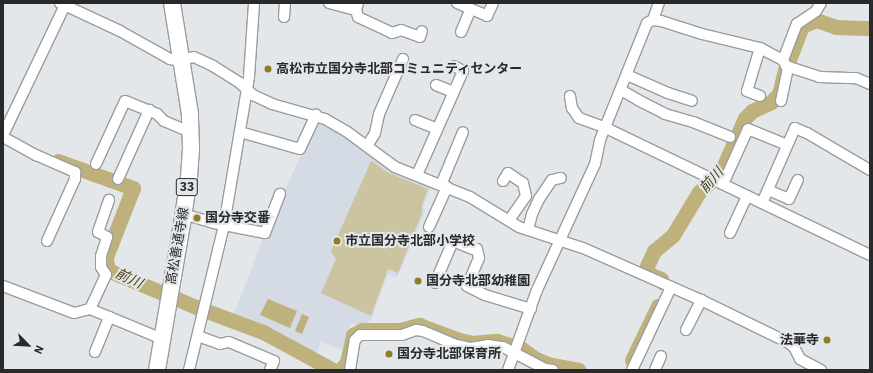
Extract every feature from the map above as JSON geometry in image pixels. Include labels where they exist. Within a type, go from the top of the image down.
[{"type":"main road","name":"高松善通寺線","points":[[157,370],[189,177],[190,114],[172,3]]},
{"type":"street","points":[[190,370],[224,225],[247,89],[252,48],[254,3]]},
{"type":"street","points":[[284,17],[285,3]]},
{"type":"street","points":[[329,3],[357,7],[358,16],[392,33],[401,30],[419,38]]},
{"type":"street","points":[[457,3],[487,16],[493,3]]},
{"type":"street","points":[[653,20],[659,3]]},
{"type":"street","points":[[781,101],[785,63],[797,24],[816,11],[821,3]]},
{"type":"street","points":[[47,241],[75,179],[75,172],[36,155],[3,136],[62,4],[120,31],[170,59],[194,58],[203,61],[240,82],[253,95],[272,104],[316,115],[346,131],[395,167],[444,186],[476,201],[528,230],[583,248],[701,300],[789,343],[794,347],[800,359],[821,370]]},
{"type":"street","points":[[461,32],[471,9]]},
{"type":"street","points":[[508,370],[544,273],[595,164],[600,140],[647,23],[653,20],[760,48],[785,63],[819,77],[856,78],[870,84]]},
{"type":"street","points":[[760,48],[747,91],[760,96]]},
{"type":"street","points":[[366,146],[375,133],[378,114],[403,59]]},
{"type":"street","points":[[417,175],[463,71],[454,66]]},
{"type":"street","points":[[627,75],[668,94],[692,101]]},
{"type":"street","points":[[436,85],[453,92]]},
{"type":"street","points":[[621,90],[665,114],[693,122],[730,137]]},
{"type":"street","points":[[570,96],[572,108],[579,118],[606,128],[870,255]]},
{"type":"street","points":[[96,164],[125,101],[157,114],[164,121],[190,132]]},
{"type":"street","points":[[118,179],[148,110]]},
{"type":"street","points":[[240,132],[300,149],[316,115]]},
{"type":"street","points":[[415,120],[437,129]]},
{"type":"street","points":[[762,203],[795,128],[807,133],[870,170]]},
{"type":"street","points":[[719,182],[748,129],[787,145]]},
{"type":"street","points":[[429,226],[463,132]]},
{"type":"street","points":[[503,181],[508,173],[523,183],[526,196],[509,220]]},
{"type":"street","points":[[528,230],[532,214],[539,199],[552,180],[561,178]]},
{"type":"street","points":[[768,190],[790,199],[798,180]]},
{"type":"street","points":[[183,214],[224,225],[265,233],[280,194]]},
{"type":"street","points":[[730,233],[747,196]]},
{"type":"street","points":[[90,310],[106,274],[100,267],[101,256],[107,237],[98,232],[108,200]]},
{"type":"street","points":[[435,283],[453,241],[473,249],[477,249],[479,258],[467,286],[486,295],[531,309]]},
{"type":"street","points":[[3,286],[74,313],[90,310],[162,339]]},
{"type":"street","points":[[632,370],[671,287]]},
{"type":"street","points":[[686,330],[701,300]]},
{"type":"street","points":[[95,352],[109,317]]},
{"type":"street","points":[[350,370],[355,340],[360,335],[402,335],[416,330],[423,331],[453,344],[470,348],[488,345],[503,348],[545,369],[553,370]]},
{"type":"street","points":[[198,336],[220,344],[229,342],[274,361],[270,370]]},
{"type":"street","points":[[655,370],[661,356]]},
{"type":"shaded area","name":"市立国分寺北部小学校","points":[[317,120],[345,134],[377,161],[391,169],[432,187],[423,206],[425,212],[397,278],[388,274],[372,318],[364,327],[351,323],[342,350],[321,342],[314,358],[278,336],[233,316],[264,236]]},
{"type":"shaded area","points":[[371,161],[389,173],[428,189],[422,205],[422,213],[398,273],[388,269],[371,316],[321,293],[336,259],[331,251]]},
{"type":"shaded area","points":[[268,299],[297,311],[290,328],[260,315]]},
{"type":"shaded area","points":[[302,314],[309,317],[302,334],[295,331]]},
{"type":"waterway","name":"前川","points":[[662,282],[661,279],[647,273],[647,266],[654,251],[673,235],[699,192],[721,172],[745,118],[752,111],[771,102],[779,94],[785,70],[802,26],[816,20],[836,27],[870,28]]},
{"type":"waterway","name":"前川","points":[[58,161],[133,188],[106,257],[107,267],[110,271],[196,307],[263,332],[333,370]]},
{"type":"waterway","name":"前川","points":[[632,360],[658,306]]},
{"type":"waterway","name":"前川","points":[[341,370],[347,362],[353,335],[362,330],[400,330],[419,325],[459,340],[472,343],[497,341],[522,349],[536,359],[548,364],[578,370]]},
{"type":"place","name":"高松市立国分寺北部コミュニティセンター","points":[[268,69]]},
{"type":"place","name":"国分寺交番","points":[[197,218]]},
{"type":"place","name":"市立国分寺北部小学校","points":[[337,241]]},
{"type":"place","name":"国分寺北部幼稚園","points":[[418,281]]},
{"type":"place","name":"法華寺","points":[[827,340]]},
{"type":"place","name":"国分寺北部保育所","points":[[389,354]]}]
